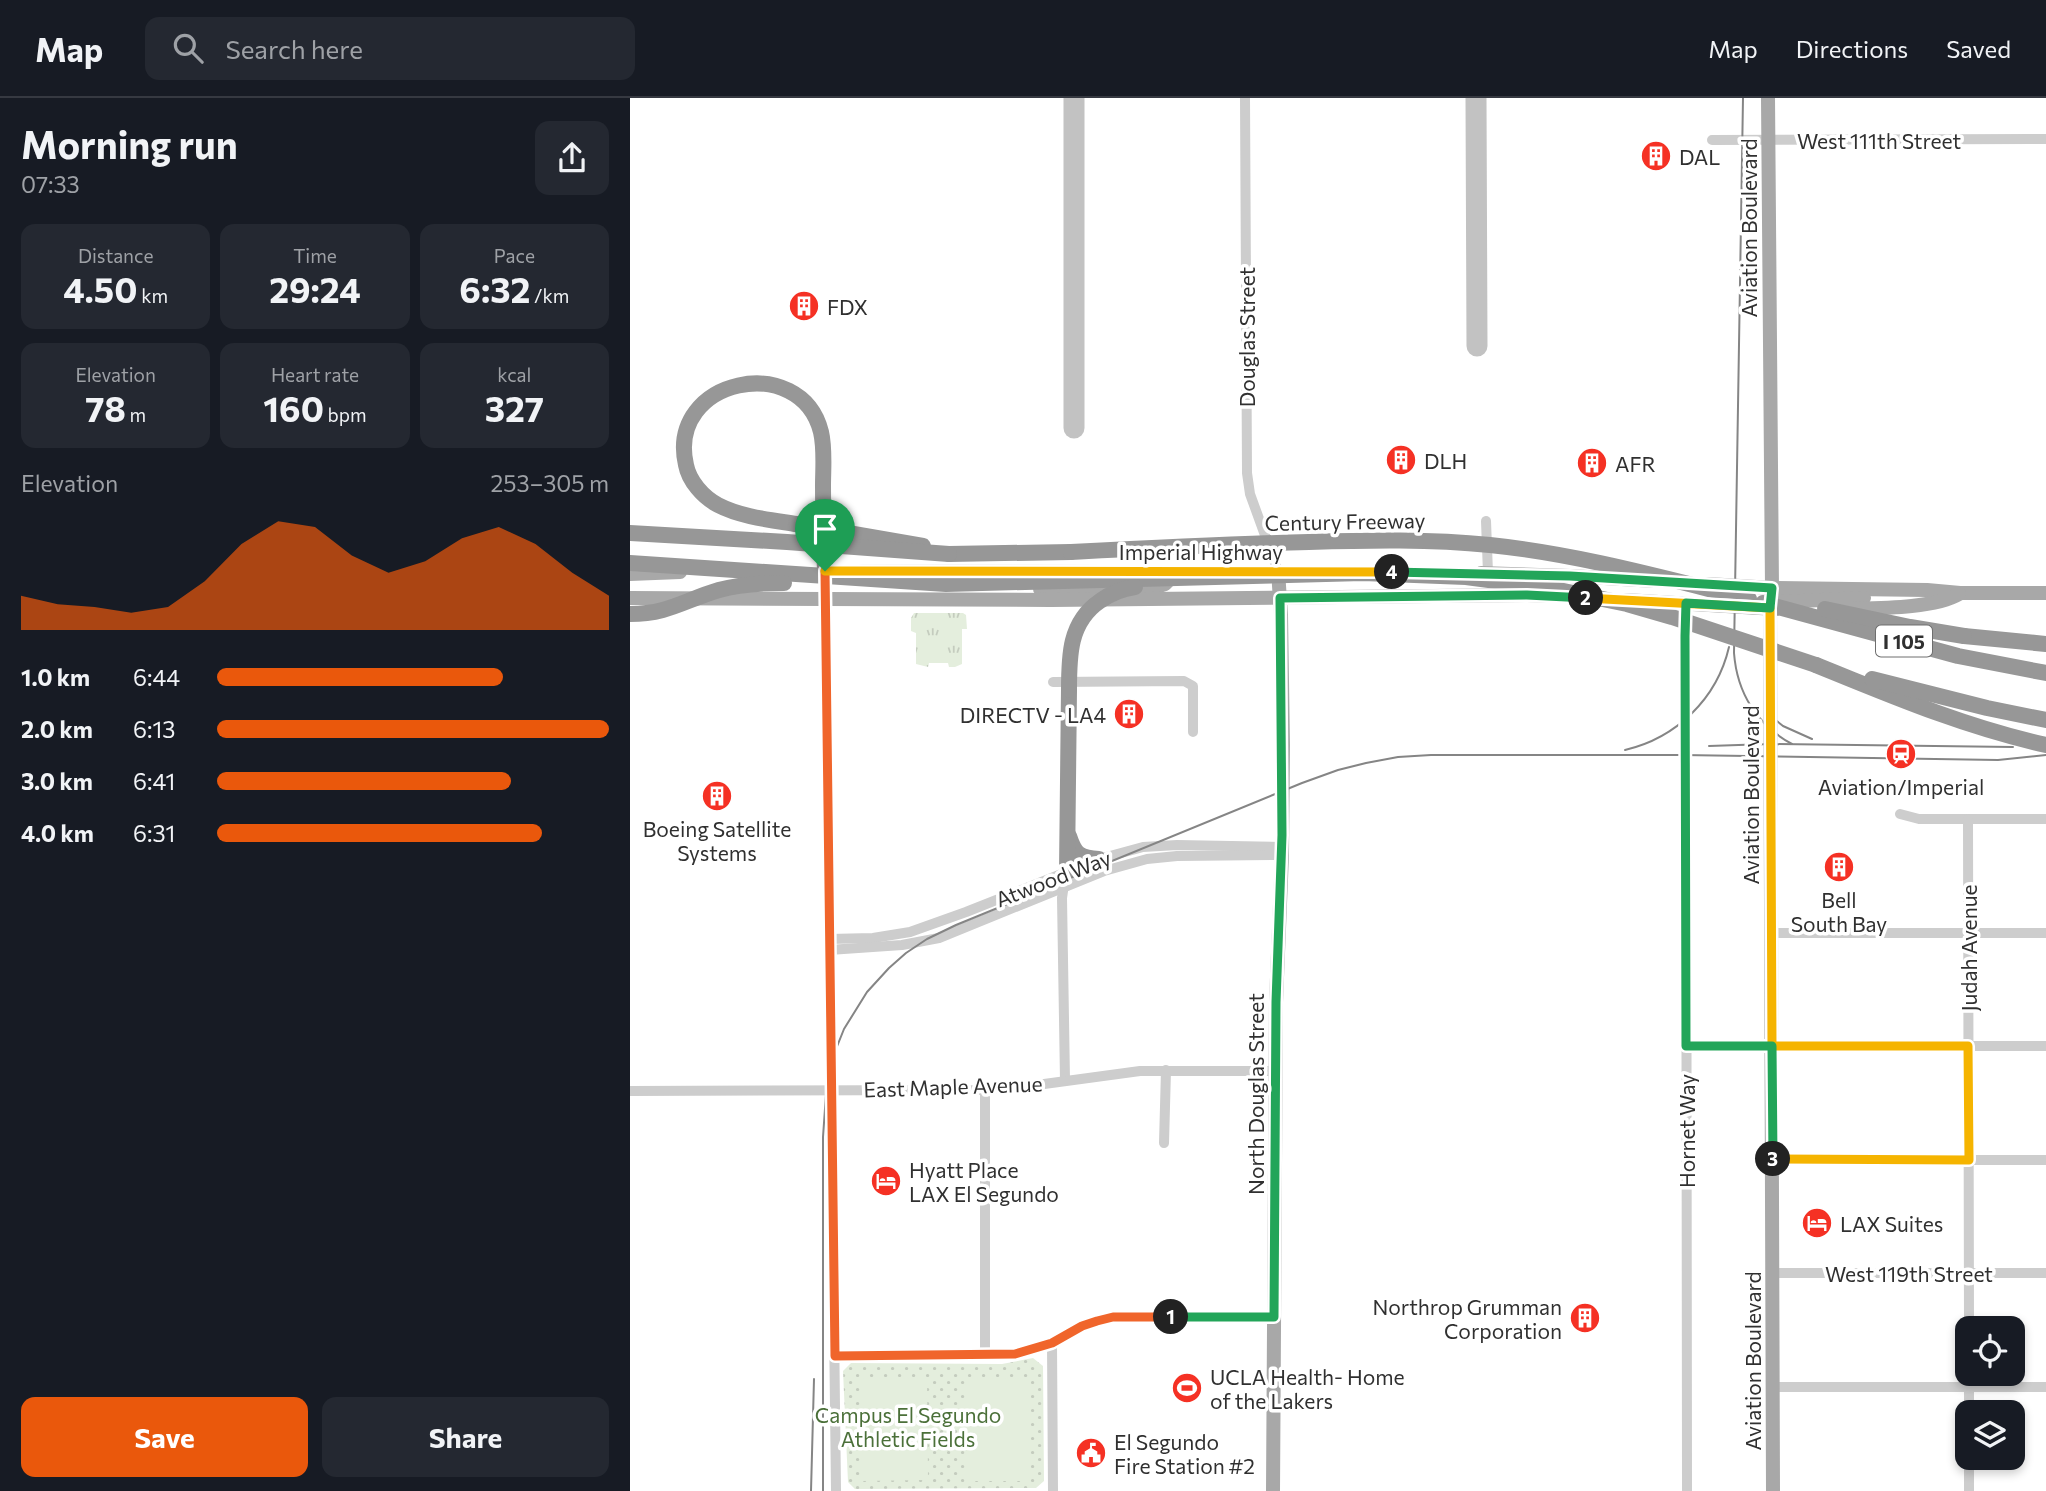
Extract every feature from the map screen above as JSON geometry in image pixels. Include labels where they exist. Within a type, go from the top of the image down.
[{"type":"highway","points":[[825,571],[823,452],[821,431],[811,411],[799,397],[783,388],[766,384],[747,383],[726,388],[711,396],[688,424],[683,440],[683,454],[694,484],[718,505],[763,519],[915,543],[949,554]]},
{"type":"highway","name":"Century Freeway","points":[[630,533],[949,554],[1071,552],[1299,542],[1443,541],[1492,545],[1562,555],[1958,656],[2046,673]]},
{"type":"highway","name":"I 105","points":[[630,563],[946,584],[1182,575],[1363,573],[1455,576],[1510,582],[1638,607],[1816,665],[2046,720]]},
{"type":"highway","points":[[1065,879],[1071,642],[1082,617],[1091,607],[1115,591],[1182,575]]},
{"type":"highway","points":[[630,614],[663,612],[716,591],[751,584],[946,584]]},
{"type":"highway","points":[[1767,606],[1800,604],[1964,636],[2046,643]]},
{"type":"highway","points":[[1816,665],[1933,712],[2000,735],[2046,745]]},
{"type":"highway","points":[[1068,834],[1073,849],[1078,854],[1084,858],[1099,859]]},
{"type":"main road","name":"Aviation Boulevard","points":[[1769,98],[1772,588],[1767,606],[1772,933],[1773,1491]]},
{"type":"main road","name":"Imperial Highway","points":[[630,574],[825,571],[1182,575],[1278,571],[1488,573],[1772,588],[1927,590]]},
{"type":"main road","name":"North Douglas Street","points":[[1273,1491],[1276,1002],[1282,851],[1278,571]]},
{"type":"main road","points":[[630,598],[906,600],[1051,595],[1150,589],[1182,575]]},
{"type":"main road","points":[[1484,595],[1497,586],[1586,583],[1613,578]]},
{"type":"main road","points":[[1767,606],[1779,602],[1912,596],[1927,590],[1961,593],[2046,593]]},
{"type":"main road","points":[[1051,595],[1280,598],[1527,595],[1767,606],[1884,608],[1947,601],[1961,593]]},
{"type":"street","name":"Douglas Street","points":[[1245,98],[1247,473],[1251,494],[1278,571]]},
{"type":"street","name":"West 111th Street","points":[[1712,140],[2046,139]]},
{"type":"street","points":[[1486,521],[1488,573]]},
{"type":"street","points":[[825,571],[836,1491]]},
{"type":"street","points":[[1051,573],[1051,595]]},
{"type":"street","name":"Hornet Way","points":[[1686,603],[1687,1491]]},
{"type":"street","points":[[1053,682],[1184,681],[1193,686],[1193,732]]},
{"type":"street","points":[[1899,814],[1919,818],[2046,819]]},
{"type":"street","name":"Judah Avenue","points":[[1968,819],[1969,1316]]},
{"type":"street","name":"Atwood Way","points":[[829,944],[902,945],[939,938],[1065,879],[1099,859],[1143,847],[1162,845],[1282,851]]},
{"type":"street","name":"Atwood Way","points":[[829,944],[910,932],[1065,879],[1161,857],[1282,851]]},
{"type":"street","points":[[1065,879],[1062,901],[1065,1080]]},
{"type":"street","points":[[1772,933],[2046,933]]},
{"type":"street","points":[[1686,1046],[2046,1046]]},
{"type":"street","points":[[1164,1143],[1166,1070]]},
{"type":"street","name":"East Maple Avenue","points":[[630,1091],[985,1089],[1022,1087],[1116,1073],[1166,1070],[1276,1071]]},
{"type":"street","points":[[985,1089],[985,1355]]},
{"type":"street","points":[[1773,1160],[2046,1160]]},
{"type":"street","name":"West 119th Street","points":[[1772,1273],[2046,1273]]},
{"type":"street","points":[[835,1356],[1015,1354],[1052,1343],[1082,1326],[1113,1317],[1274,1317]]},
{"type":"street","points":[[1052,1343],[1053,1491]]},
{"type":"street","points":[[1772,1387],[2046,1387]]},
{"type":"street","points":[[1969,1387],[1969,1400]]},
{"type":"street","points":[[1969,1470],[1969,1491]]},
{"type":"green space","points":[[914,613],[966,615],[967,629],[962,629],[962,664],[949,667],[948,663],[929,663],[928,667],[916,664],[916,633],[911,631],[911,618]]},
{"type":"green space","name":"Campus El Segundo Athletic Fields","points":[[1033,1358],[1043,1366],[1044,1481],[1036,1488],[855,1489],[848,1482],[843,1371],[851,1363],[1002,1364]]},
{"type":"green space","points":[[927,1378],[928,1480],[862,1481],[861,1379]]},
{"type":"green space","points":[[965,1378],[1031,1379],[1030,1481],[965,1481]]},
{"type":"taxiway","points":[[1074,98],[1074,428]]},
{"type":"taxiway","points":[[1476,98],[1477,346]]},
{"type":"tram line","points":[[1743,98],[1734,653],[1739,681],[1751,706],[1769,727],[1792,744]]},
{"type":"tram line","points":[[1625,750],[1661,736],[1692,714],[1715,683],[1729,647]]},
{"type":"tram line","points":[[1767,713],[1783,726],[1812,739]]},
{"type":"tram line","points":[[1709,746],[1768,744],[2013,747]]},
{"type":"tram line","points":[[823,1491],[823,1137],[827,1080],[844,1029],[867,992],[889,968],[927,939],[1302,783],[1338,770],[1398,757],[1682,755],[1998,760],[2046,755]]},
{"type":"tram line","points":[[811,1491],[814,1379]]},
{"type":"place","name":"DAL","points":[[1656,156]]},
{"type":"place","name":"FDX","points":[[804,306]]},
{"type":"place","name":"DLH","points":[[1401,460]]},
{"type":"place","name":"AFR","points":[[1592,463]]},
{"type":"place","name":"DIRECTV - LA4","points":[[1129,714]]},
{"type":"place","name":"Aviation/Imperial","points":[[1901,754]]},
{"type":"place","name":"Boeing Satellite Systems","points":[[717,796]]},
{"type":"place","name":"Bell South Bay","points":[[1839,867]]},
{"type":"place","name":"Hyatt Place LAX El Segundo","points":[[886,1181]]},
{"type":"place","name":"LAX Suites","points":[[1817,1223]]},
{"type":"place","name":"Northrop Grumman Corporation","points":[[1585,1318]]},
{"type":"place","name":"UCLA Health- Home of the Lakers","points":[[1187,1388]]},
{"type":"place","name":"El Segundo Fire Station #2","points":[[1091,1453]]},
{"type":"route","points":[[825,571],[835,1356],[1015,1354],[1037,1349],[1082,1326],[1113,1317],[1274,1317],[1276,1002],[1283,745],[1280,598],[1527,595],[1686,603],[1770,608],[1772,1046],[1968,1046],[1969,1160],[1773,1160],[1772,1046],[1686,1046],[1686,603],[1751,607],[1770,608],[1772,588],[1570,576],[1431,572],[825,571]]}]
